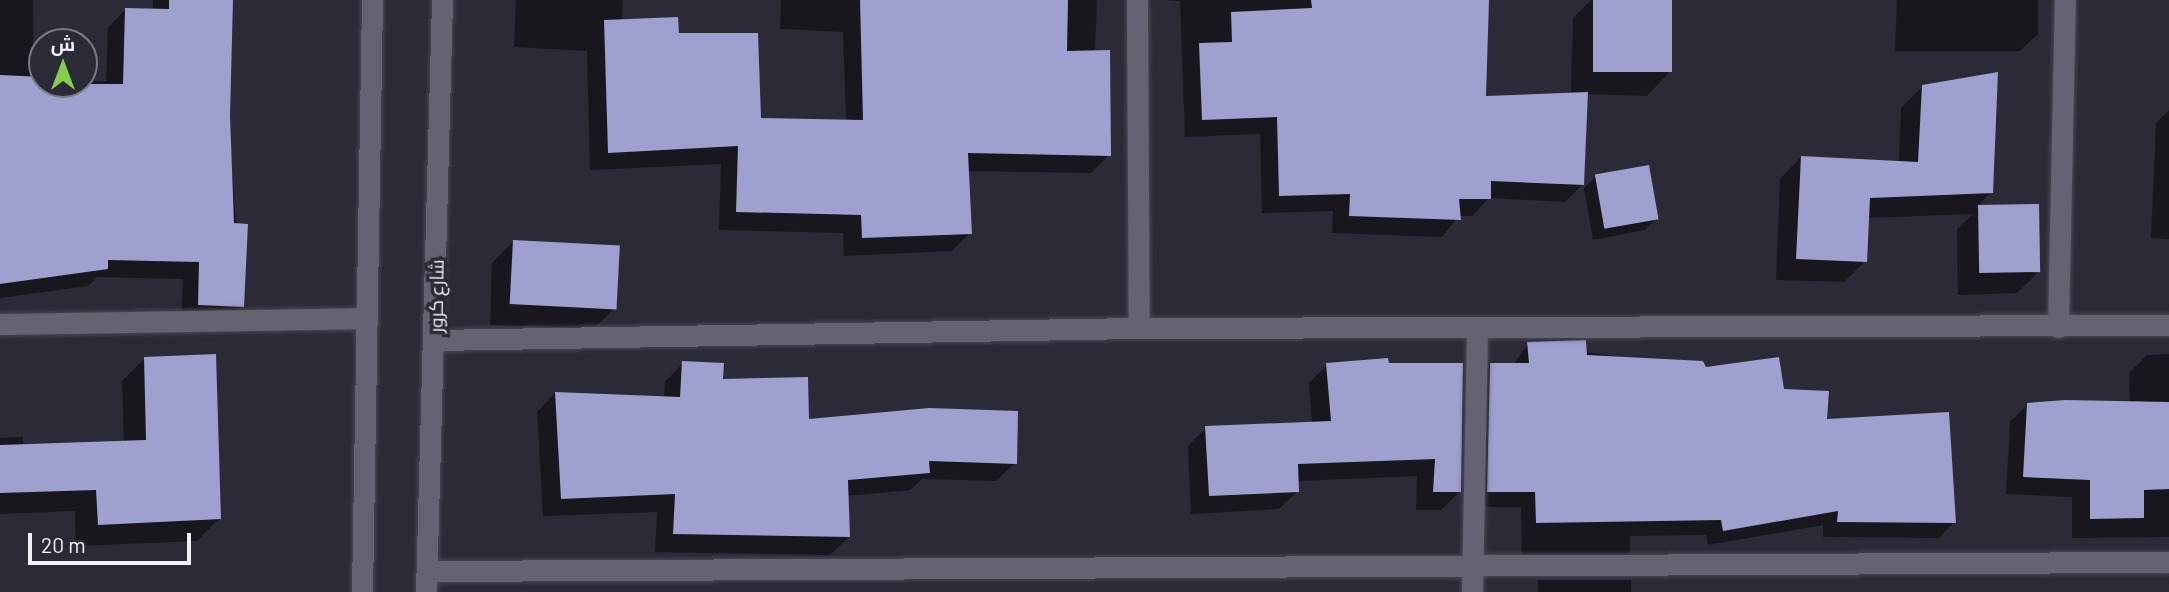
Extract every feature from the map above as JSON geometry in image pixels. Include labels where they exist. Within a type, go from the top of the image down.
[{"type":"street","points":[[362,592],[372,0]]},
{"type":"street","name":"شارع كرور","points":[[426,581],[435,340],[442,0]]},
{"type":"street","points":[[1137,0],[1139,328]]},
{"type":"street","points":[[2058,327],[2065,0]]},
{"type":"street","points":[[0,324],[366,318]]},
{"type":"street","points":[[435,340],[1139,328],[1477,332],[2169,325]]},
{"type":"street","points":[[1472,592],[1477,332]]},
{"type":"street","points":[[426,581],[1473,565],[2169,562]]},
{"type":"building","points":[[169,0],[233,0],[230,116],[234,223],[248,224],[244,307],[198,305],[199,262],[108,260],[108,269],[0,284],[0,75],[28,76],[28,98],[98,98],[98,84],[123,84],[125,8],[169,9]]},
{"type":"building","points":[[860,0],[1068,0],[1067,51],[1110,50],[1111,156],[968,153],[972,234],[862,238],[861,215],[736,212],[738,146],[608,153],[604,20],[678,17],[679,33],[758,33],[761,118],[863,120]]},
{"type":"building","points":[[1311,0],[1489,0],[1486,96],[1588,92],[1584,185],[1491,181],[1491,199],[1459,199],[1461,220],[1349,216],[1350,194],[1279,196],[1277,117],[1202,120],[1199,43],[1232,42],[1231,12],[1312,8]]},
{"type":"building","points":[[1593,0],[1672,0],[1672,72],[1593,72]]},
{"type":"building","points":[[1998,72],[1993,193],[1870,198],[1867,262],[1796,259],[1801,156],[1918,162],[1922,85]]},
{"type":"building","points":[[1649,165],[1659,219],[1604,229],[1595,175]]},
{"type":"building","points":[[2039,204],[2040,272],[1979,273],[1978,205]]},
{"type":"building","points":[[513,240],[620,246],[617,310],[510,304]]},
{"type":"building","points":[[1586,340],[1587,355],[1703,361],[1706,367],[1779,357],[1784,389],[1829,391],[1827,419],[1949,412],[1956,523],[1837,522],[1838,511],[1723,531],[1721,520],[1536,523],[1535,492],[1487,492],[1490,363],[1529,363],[1527,342]]},
{"type":"building","points":[[216,354],[221,519],[98,525],[96,490],[0,493],[0,445],[146,440],[144,357]]},
{"type":"building","points":[[1388,358],[1389,363],[1463,363],[1461,492],[1433,492],[1435,459],[1298,464],[1299,492],[1209,496],[1205,426],[1331,421],[1326,363]]},
{"type":"building","points":[[682,361],[724,363],[723,379],[808,377],[809,419],[929,408],[1018,411],[1017,464],[929,461],[930,473],[848,480],[850,537],[673,534],[675,494],[561,499],[555,392],[680,397]]},
{"type":"building","points":[[2065,400],[2169,402],[2169,489],[2144,490],[2144,518],[2090,519],[2090,480],[2023,477],[2027,403]]}]
